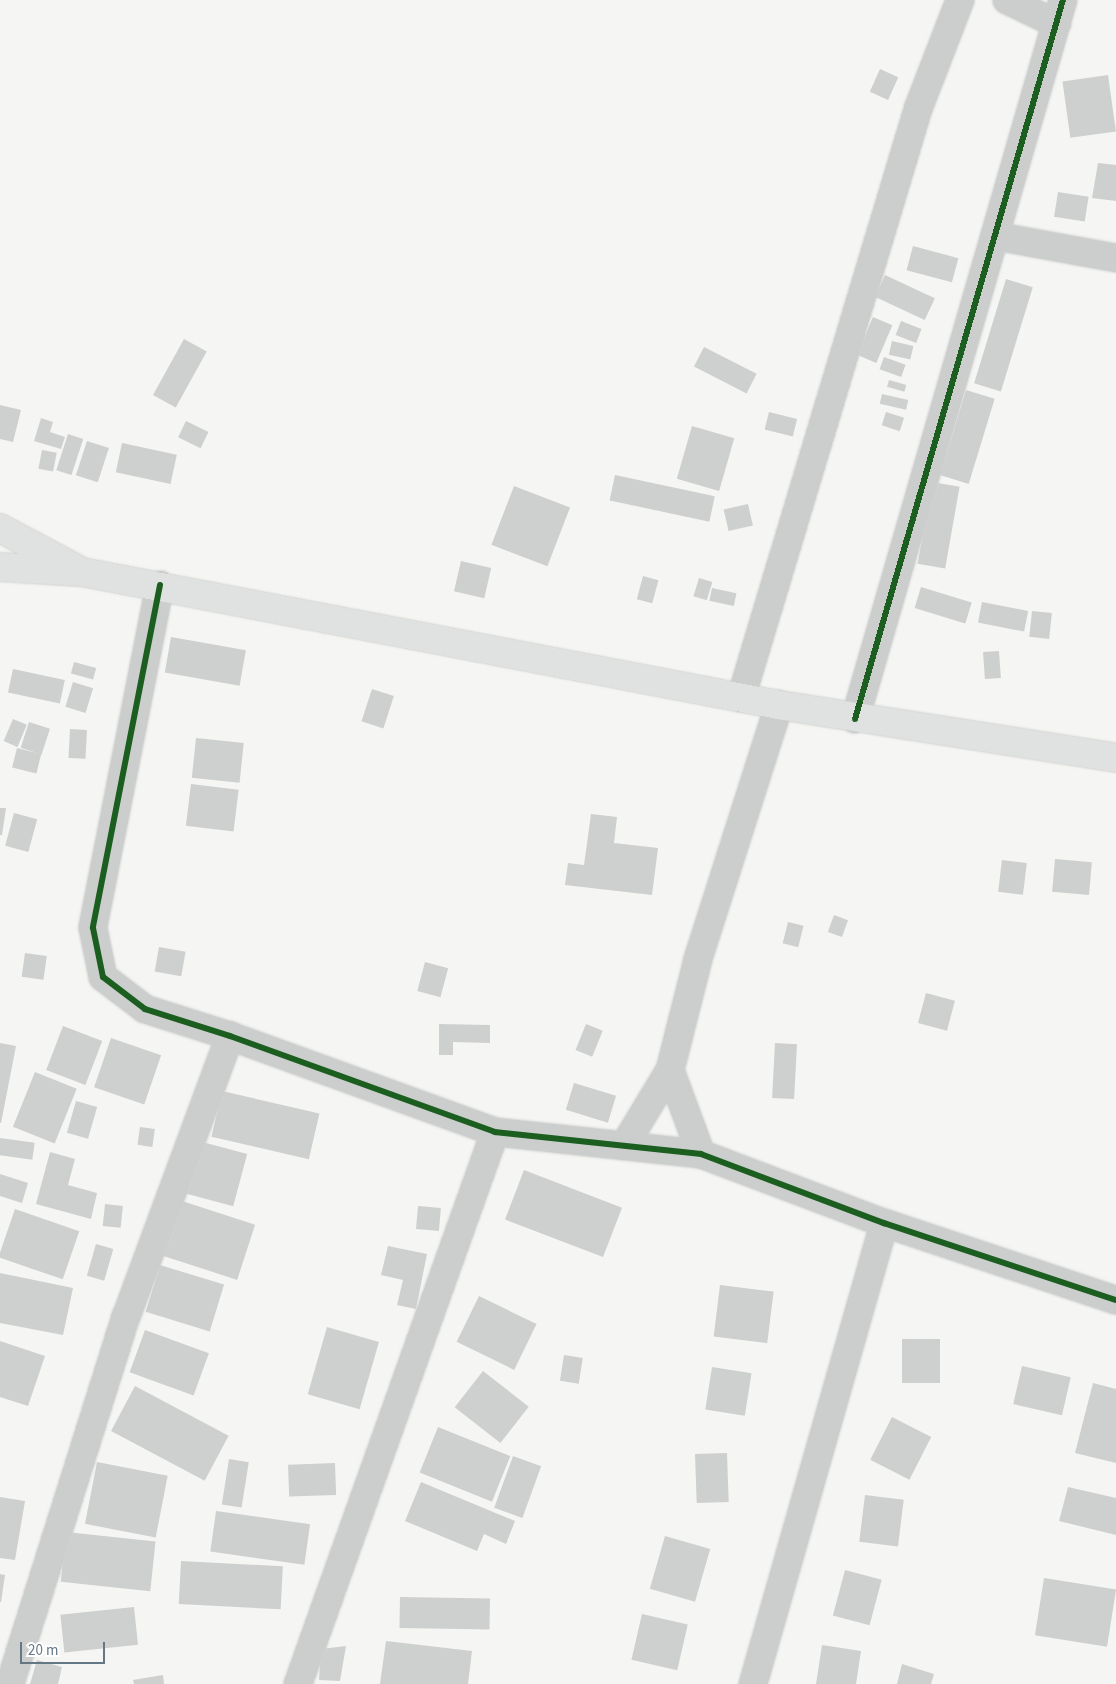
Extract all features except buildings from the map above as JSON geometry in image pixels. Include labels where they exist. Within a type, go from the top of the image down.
[{"type":"main road","points":[[0,528],[82,572]]},
{"type":"main road","points":[[0,567],[82,572],[856,719],[1116,758]]},
{"type":"street","points":[[741,698],[918,109],[960,0]]},
{"type":"street","points":[[856,719],[1060,12],[1006,0]]},
{"type":"street","points":[[995,236],[1116,258]]},
{"type":"street","points":[[160,586],[93,928],[103,977],[145,1009],[230,1036],[495,1132],[701,1154],[884,1224],[1116,1300]]},
{"type":"street","points":[[624,1146],[670,1070],[698,959],[779,705]]},
{"type":"street","points":[[8,1672],[126,1317],[230,1036]]},
{"type":"street","points":[[670,1070],[701,1154]]},
{"type":"street","points":[[298,1684],[495,1132]]},
{"type":"street","points":[[753,1684],[884,1224]]},
{"type":"cycle path","points":[[855,719],[1063,0]]},
{"type":"cycle path","points":[[160,585],[93,928],[103,977],[145,1009],[230,1036],[495,1132],[701,1154],[884,1223],[1116,1300]]}]
